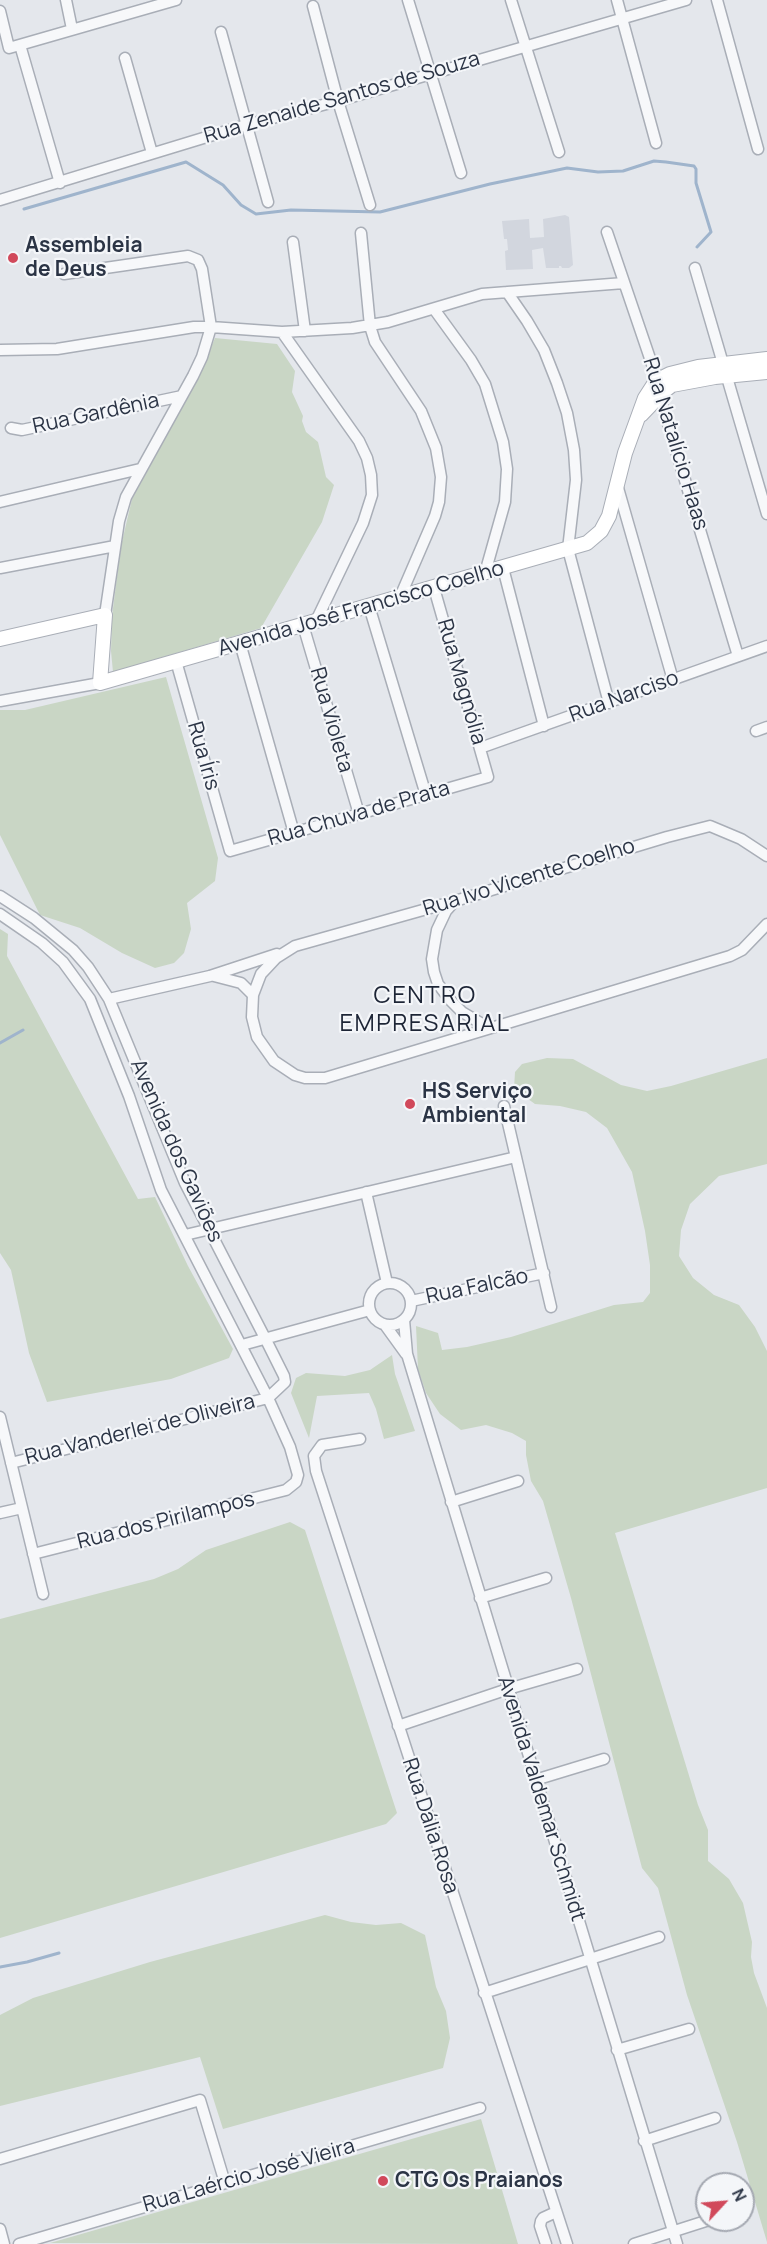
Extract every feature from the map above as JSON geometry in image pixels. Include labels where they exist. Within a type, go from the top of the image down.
[{"type":"street","points":[[66,0],[72,29]]},
{"type":"street","points":[[14,46],[72,29],[137,5],[176,0]]},
{"type":"street","points":[[408,0],[461,173]]},
{"type":"street","points":[[511,0],[559,152]]},
{"type":"street","points":[[616,0],[656,143]]},
{"type":"street","name":"Rua Zenaide Santos de Souza","points":[[0,200],[246,125],[338,101],[686,0]]},
{"type":"street","points":[[717,0],[758,149]]},
{"type":"street","points":[[313,6],[338,101],[370,205]]},
{"type":"street","points":[[0,11],[60,183]]},
{"type":"street","points":[[221,32],[268,202]]},
{"type":"street","points":[[125,58],[153,153]]},
{"type":"street","name":"Rua Natalício Haas","points":[[607,232],[657,381],[738,656]]},
{"type":"street","points":[[361,233],[370,326],[375,342],[421,411],[432,435],[440,464],[441,488],[437,509],[400,597]]},
{"type":"street","points":[[293,242],[305,331]]},
{"type":"street","points":[[64,274],[188,256],[198,260],[202,269],[211,327],[202,357],[126,497],[115,546],[105,615],[100,683]]},
{"type":"street","points":[[695,268],[767,514]]},
{"type":"street","points":[[1,348],[57,349],[194,327],[282,332],[370,326],[482,294],[624,283]]},
{"type":"street","points":[[507,292],[544,350],[567,413],[574,450],[576,480],[568,549],[609,702]]},
{"type":"street","points":[[434,309],[480,375],[493,405],[503,442],[507,469],[505,502],[485,573]]},
{"type":"street","points":[[282,332],[359,441],[367,458],[371,475],[372,495],[363,522],[310,623]]},
{"type":"street","name":"Avenida José Francisco Coelho","points":[[637,418],[672,385],[715,377],[725,370],[767,359]]},
{"type":"street","name":"Avenida José Francisco Coelho","points":[[0,701],[100,683],[591,541],[601,531],[609,516],[618,488],[625,453],[637,418],[645,398],[657,381],[680,371],[713,363],[725,370],[767,372]]},
{"type":"street","name":"Rua Gardênia","points":[[11,428],[22,430],[182,396]]},
{"type":"street","points":[[0,502],[140,470]]},
{"type":"street","points":[[618,488],[673,680]]},
{"type":"street","points":[[0,568],[115,546]]},
{"type":"street","points":[[503,568],[544,726]]},
{"type":"street","name":"Rua Magnólia","points":[[434,588],[488,777]]},
{"type":"street","points":[[369,606],[426,795]]},
{"type":"street","points":[[0,639],[105,615]]},
{"type":"street","name":"Rua Violeta","points":[[310,623],[359,814]]},
{"type":"street","points":[[240,643],[294,833]]},
{"type":"street","name":"Rua Narciso","points":[[480,748],[767,646]]},
{"type":"street","name":"Rua Íris","points":[[176,661],[230,851]]},
{"type":"street","name":"Rua Chuva de Prata","points":[[230,851],[488,777]]},
{"type":"street","name":"Rua Ivo Vicente Coelho","points":[[109,999],[210,975],[286,950],[710,826],[741,839],[767,856]]},
{"type":"street","name":"Avenida dos Gaviões","points":[[0,896],[34,918],[73,950],[88,967],[109,999],[185,1183],[284,1376],[285,1382],[268,1398]]},
{"type":"street","points":[[455,901],[446,911],[437,930],[432,959],[434,972],[438,984],[451,1001],[462,1012],[489,1028]]},
{"type":"street","name":"Avenida dos Gaviões","points":[[0,914],[63,962],[90,999],[129,1096],[161,1190],[268,1398],[290,1447],[298,1475],[296,1482]]},
{"type":"street","name":"Rua Ivo Vicente Coelho","points":[[286,950],[261,974],[253,995],[254,1028],[266,1052],[284,1069],[305,1078],[316,1079],[730,956],[742,950],[767,924]]},
{"type":"street","points":[[63,962],[66,953],[73,950]]},
{"type":"street","name":"Rua Ivo Vicente Coelho","points":[[210,975],[241,983],[253,995]]},
{"type":"street","points":[[129,1096],[137,1100],[143,1098],[148,1090]]},
{"type":"street","points":[[504,1106],[551,1307]]},
{"type":"street","points":[[184,1235],[516,1157]]},
{"type":"street","points":[[366,1192],[387,1282]]},
{"type":"street","name":"Rua Falcão","points":[[411,1301],[544,1273]]},
{"type":"street","points":[[385,1324],[399,1323],[404,1320],[409,1314],[411,1301],[405,1289],[387,1282],[374,1289],[369,1303],[370,1310],[373,1317],[385,1324],[407,1354]]},
{"type":"street","points":[[242,1345],[370,1310]]},
{"type":"street","points":[[404,1320],[407,1354]]},
{"type":"street","name":"Avenida Valdemar Schmidt","points":[[407,1354],[677,2244]]},
{"type":"street","name":"Rua Vanderlei de Oliveira","points":[[11,1463],[268,1398]]},
{"type":"street","points":[[0,1417],[43,1594]]},
{"type":"street","name":"Rua Dália Rosa","points":[[360,1439],[322,1445],[314,1456],[315,1465],[567,2244]]},
{"type":"street","points":[[451,1502],[518,1481]]},
{"type":"street","name":"Rua dos Pirilampos","points":[[33,1554],[286,1490],[296,1482]]},
{"type":"street","points":[[0,1513],[22,1508]]},
{"type":"street","points":[[480,1598],[546,1578]]},
{"type":"street","points":[[398,1726],[508,1689],[578,1669]]},
{"type":"street","points":[[535,1780],[604,1759]]},
{"type":"street","points":[[484,1993],[659,1937]]},
{"type":"street","points":[[617,2050],[689,2029]]},
{"type":"street","points":[[0,2160],[201,2100],[225,2183]]},
{"type":"street","name":"Rua Laércio José Vieira","points":[[19,2244],[480,2108]]},
{"type":"street","points":[[644,2140],[715,2118]]},
{"type":"street","points":[[546,2244],[540,2226],[541,2221],[556,2212]]},
{"type":"street","points":[[634,2244],[695,2225]]},
{"type":"street","points":[[0,2229],[4,2244]]},
{"type":"shaded area","points":[[565,215],[569,217],[573,265],[569,268],[559,266],[559,268],[546,268],[543,248],[532,250],[533,269],[506,270],[505,251],[508,250],[502,221],[529,219],[530,238],[544,237],[543,219]]},
{"type":"green space","points":[[215,338],[277,344],[295,371],[292,392],[303,416],[302,421],[306,432],[318,442],[326,477],[334,485],[322,522],[261,628],[113,672],[112,616],[121,546],[132,499],[198,378]]},
{"type":"green space","points":[[166,677],[218,858],[215,881],[187,903],[191,929],[184,953],[174,963],[155,968],[122,953],[80,928],[40,915],[0,835],[0,710],[25,710]]},
{"type":"green space","points":[[0,929],[8,934],[7,956],[138,1199],[155,1197],[188,1266],[233,1349],[229,1358],[171,1379],[47,1402],[29,1353],[11,1270],[0,1253]]},
{"type":"green space","points":[[547,1058],[573,1059],[621,1085],[647,1091],[767,1058],[767,1164],[719,1176],[690,1204],[681,1230],[679,1256],[693,1278],[714,1295],[739,1305],[755,1327],[767,1351],[767,1488],[615,1533],[698,1805],[708,1830],[708,1861],[729,1879],[743,1903],[752,1942],[751,1957],[754,1973],[767,2008],[767,2242],[755,2202],[755,2172],[746,2172],[687,1995],[658,1888],[642,1868],[571,1598],[543,1501],[531,1481],[526,1441],[512,1433],[486,1425],[461,1430],[440,1414],[426,1393],[418,1369],[416,1326],[438,1333],[442,1350],[467,1347],[511,1337],[614,1305],[643,1302],[650,1293],[650,1265],[645,1231],[632,1172],[607,1128],[586,1112],[560,1106],[535,1104],[514,1089],[515,1072],[522,1064]]},
{"type":"green space","points":[[392,1355],[395,1374],[415,1431],[384,1439],[369,1393],[317,1396],[309,1438],[291,1393],[296,1378],[306,1373],[345,1376],[370,1370]]},
{"type":"green space","points":[[290,1522],[305,1530],[397,1813],[386,1824],[0,1938],[0,1619],[154,1579],[178,1569],[206,1550]]},
{"type":"green space","points":[[325,1915],[351,1922],[376,1925],[401,1923],[425,1935],[436,1987],[446,2011],[450,2038],[443,2068],[223,2129],[200,2057],[0,2106],[0,2015],[33,1998],[150,1962]]},
{"type":"green space","name":"CTG Os Praianos","points":[[481,2119],[518,2244],[50,2243]]},
{"type":"waterway","points":[[24,209],[186,162],[223,185],[241,205],[256,214],[291,210],[380,212],[490,184],[567,168],[598,172],[623,171],[654,161],[694,166],[696,169],[696,183],[711,232],[697,247]]},
{"type":"waterway","points":[[0,1043],[23,1030]]},
{"type":"waterway","points":[[0,1967],[59,1953]]},
{"type":"place","name":"Assembleia de Deus","points":[[13,258]]},
{"type":"place","name":"HS Serviço Ambiental","points":[[410,1104]]},
{"type":"place","name":"CTG Os Praianos","points":[[383,2181]]},
{"type":"district","name":"CENTRO EMPRESARIAL","points":[[425,1010]]}]
